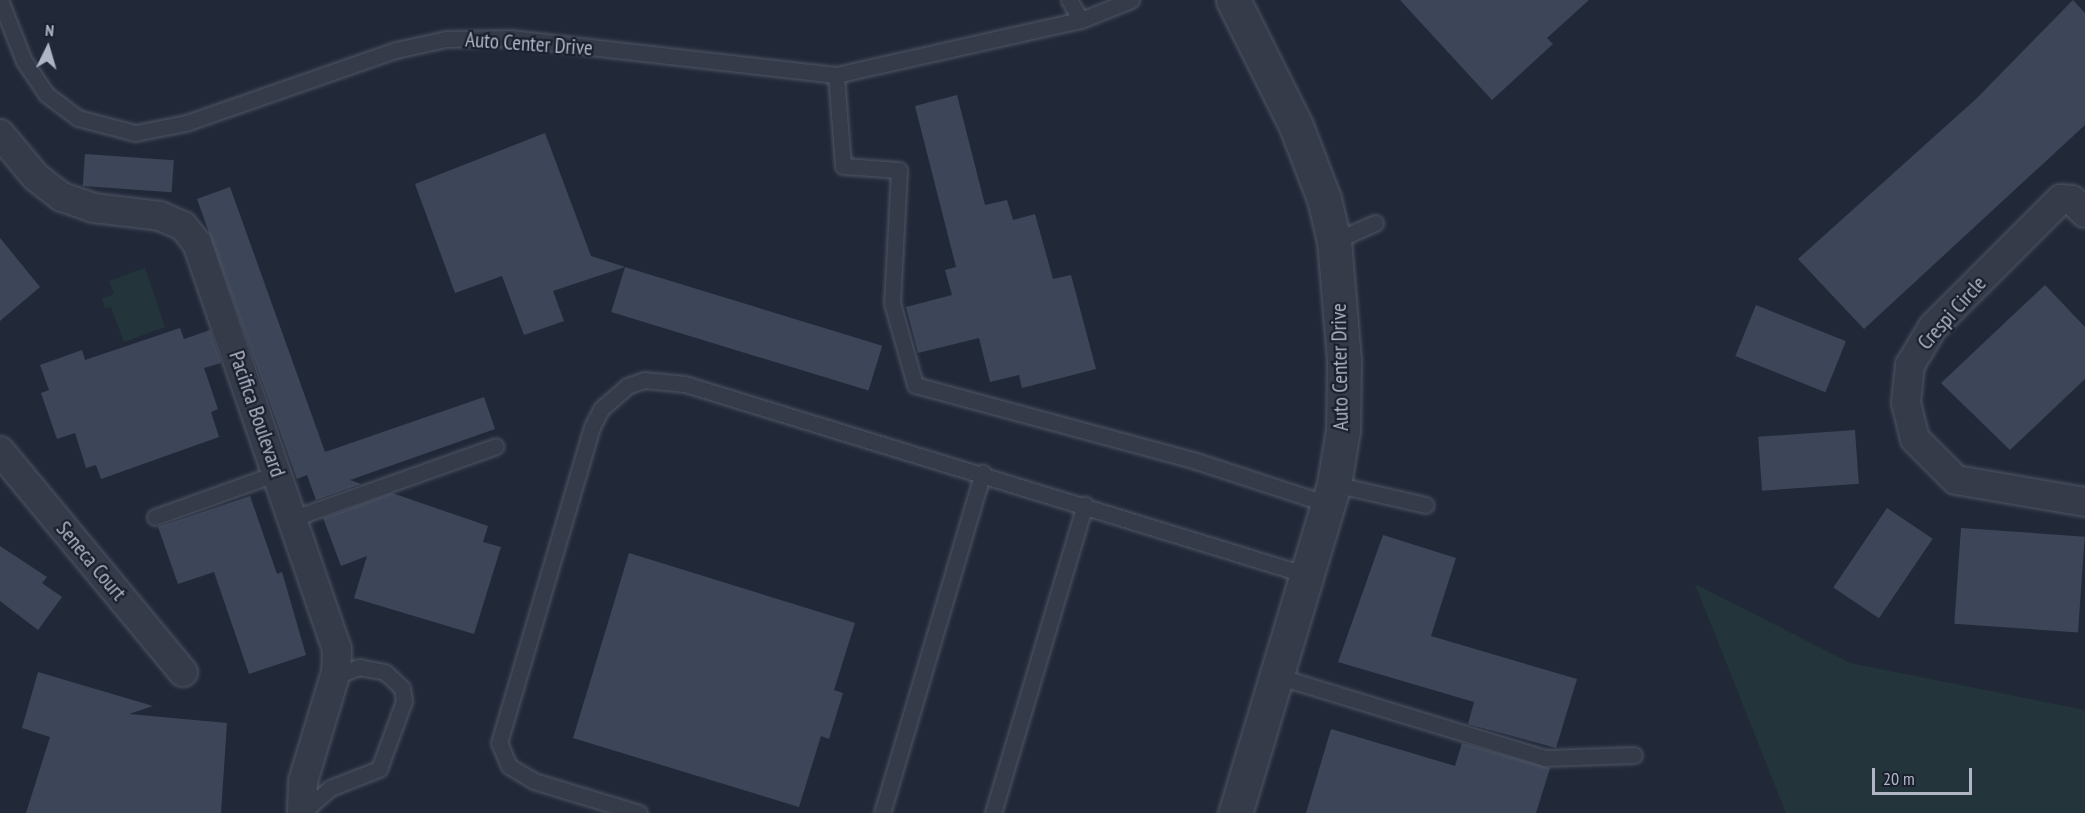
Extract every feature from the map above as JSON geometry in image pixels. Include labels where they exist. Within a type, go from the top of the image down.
[{"type":"street","name":"Auto Center Drive","points":[[1233,0],[1296,126],[1334,241],[1344,373],[1331,494],[1235,813]]},
{"type":"street","name":"Pacifica Boulevard","points":[[0,134],[36,177],[62,197],[94,208],[160,216],[191,233],[294,518],[336,642],[335,676],[306,772],[303,813]]},
{"type":"street","name":"Crespi Circle","points":[[2085,213],[2066,197],[2061,199],[1933,327],[1910,365],[1906,403],[1915,439],[1956,480],[2085,502]]},
{"type":"street","name":"Seneca Court","points":[[0,451],[183,672]]},
{"type":"lane","name":"Auto Center Drive","points":[[0,0],[24,61],[46,94],[78,118],[115,131],[156,131],[186,123],[396,50],[446,39],[511,38],[836,75],[1081,20],[1131,0]]},
{"type":"lane","points":[[1069,0],[1081,20]]},
{"type":"lane","points":[[836,75],[843,166],[899,170],[892,303],[915,385],[1193,460],[1331,494],[1426,505]]},
{"type":"lane","points":[[1334,241],[1375,223]]},
{"type":"lane","points":[[639,813],[534,781],[509,766],[499,743],[592,428],[612,395],[644,380],[685,384],[1085,504],[1307,575]]},
{"type":"lane","points":[[294,518],[496,447]]},
{"type":"lane","points":[[154,517],[277,473]]},
{"type":"lane","points":[[882,813],[983,473]]},
{"type":"lane","points":[[993,813],[1085,504]]},
{"type":"lane","points":[[303,813],[320,793],[373,774],[389,754],[404,694],[391,676],[350,659],[336,642]]},
{"type":"lane","points":[[335,676],[368,668]]},
{"type":"lane","points":[[1277,676],[1545,758],[1634,755]]},
{"type":"shaded area","points":[[145,268],[165,327],[124,342],[111,307],[105,308],[102,299],[114,294],[109,281]]},
{"type":"shaded area","points":[[1695,584],[1850,663],[2085,710],[2085,813],[1786,813]]},
{"type":"building","points":[[1400,0],[1589,0],[1547,38],[1553,44],[1492,100]]},
{"type":"building","points":[[2073,0],[2085,13],[2085,125],[1864,329],[1798,259],[1976,99]]},
{"type":"building","points":[[957,95],[985,205],[1007,200],[1013,220],[1035,214],[1053,279],[1071,275],[1096,369],[1022,388],[1019,375],[990,382],[979,338],[918,353],[906,307],[952,295],[945,270],[956,267],[915,106]]},
{"type":"building","points":[[545,133],[591,256],[625,267],[553,291],[564,321],[524,335],[502,276],[455,293],[415,184]]},
{"type":"building","points":[[85,154],[174,160],[172,192],[83,186]]},
{"type":"building","points":[[230,187],[325,452],[484,397],[495,429],[350,480],[361,484],[316,500],[307,475],[297,479],[197,199]]},
{"type":"building","points":[[0,238],[40,287],[0,321]]},
{"type":"building","points":[[625,267],[882,346],[869,391],[611,312]]},
{"type":"building","points":[[2045,285],[2085,327],[2085,379],[2010,450],[1941,383]]},
{"type":"building","points":[[1756,305],[1846,341],[1825,392],[1735,356]]},
{"type":"building","points":[[180,328],[184,339],[210,330],[221,363],[204,368],[218,409],[211,412],[219,437],[101,479],[96,465],[86,468],[75,433],[57,439],[41,393],[49,390],[40,365],[82,350],[85,360]]},
{"type":"building","points":[[1855,430],[1859,484],[1762,491],[1758,437]]},
{"type":"building","points":[[392,493],[488,526],[483,542],[501,547],[474,634],[354,598],[367,556],[341,566],[323,518]]},
{"type":"building","points":[[250,496],[277,574],[282,572],[306,655],[249,674],[214,572],[178,584],[158,527]]},
{"type":"building","points":[[1887,508],[1933,539],[1879,618],[1833,588]]},
{"type":"building","points":[[1961,528],[2085,537],[2078,632],[1954,624]]},
{"type":"building","points":[[1383,535],[1456,558],[1431,636],[1577,679],[1556,748],[1468,724],[1474,702],[1338,662]]},
{"type":"building","points":[[0,546],[47,577],[42,583],[62,597],[38,630],[0,601]]},
{"type":"building","points":[[629,553],[855,623],[834,690],[843,693],[829,739],[821,736],[799,807],[573,738]]},
{"type":"building","points":[[38,672],[153,706],[129,714],[227,723],[221,813],[26,813],[50,737],[22,728]]},
{"type":"building","points":[[1331,729],[1455,766],[1462,743],[1550,768],[1536,813],[1306,813]]}]
